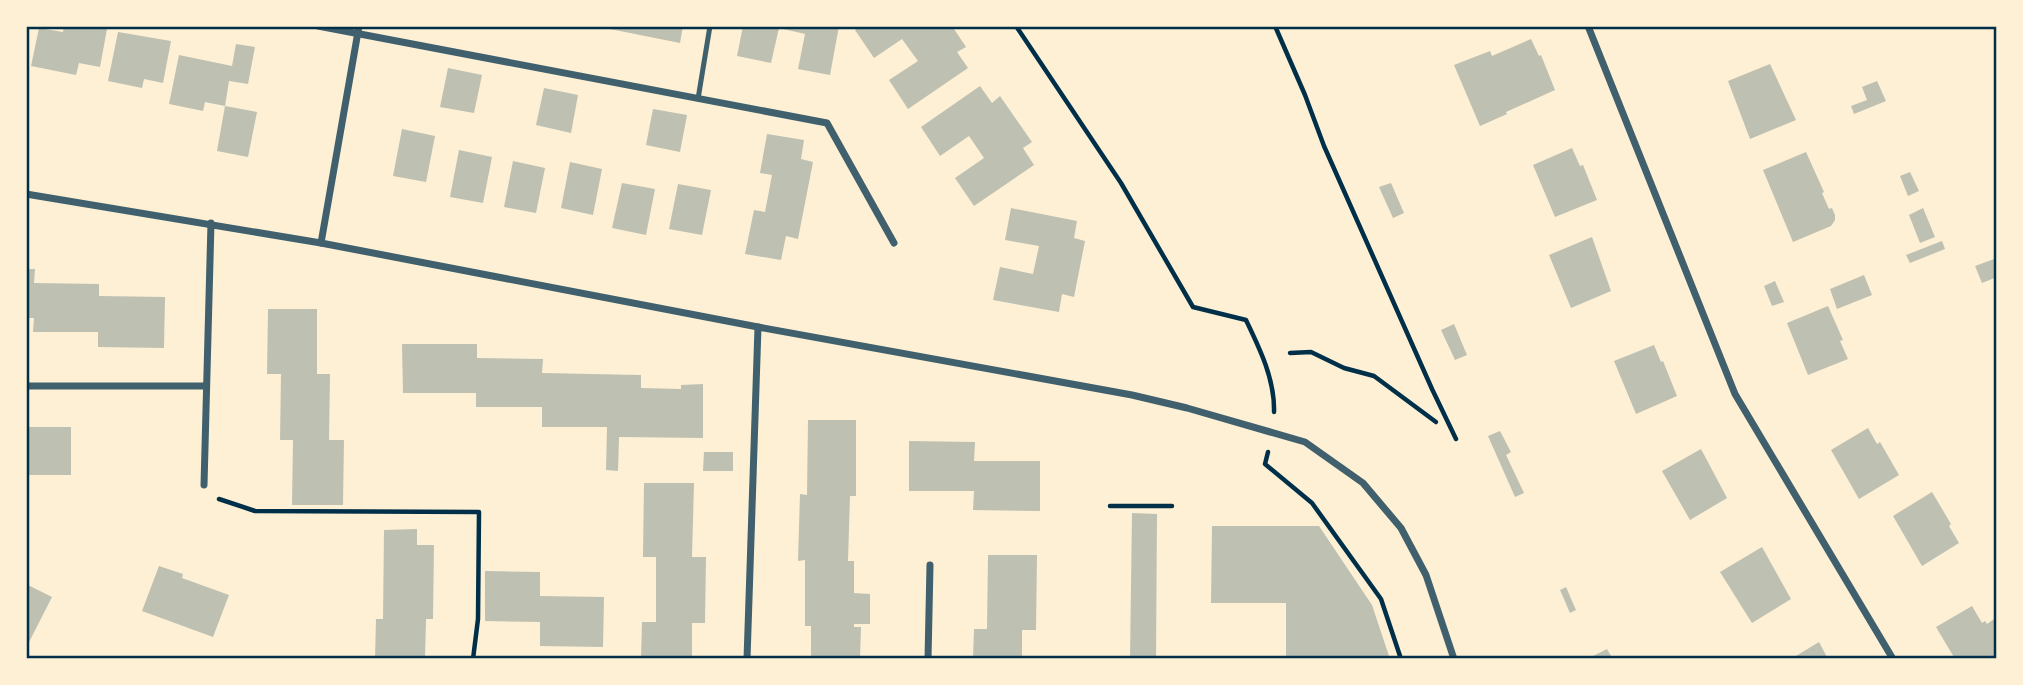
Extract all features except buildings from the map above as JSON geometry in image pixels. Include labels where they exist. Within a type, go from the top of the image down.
[{"type":"street","points":[[318,26],[358,31],[827,123],[894,243]]},
{"type":"street","points":[[1588,26],[1735,394],[1893,659]]},
{"type":"street","points":[[321,243],[358,31]]},
{"type":"street","points":[[26,194],[211,223],[1132,395],[1305,442],[1363,483],[1401,528],[1426,575],[1454,659]]},
{"type":"street","points":[[204,485],[211,223]]},
{"type":"street","points":[[747,659],[758,327]]},
{"type":"street","points":[[26,386],[206,386]]},
{"type":"street","points":[[928,659],[930,565]]},
{"type":"lane","points":[[698,99],[710,26]]},
{"type":"path","points":[[1016,26],[1121,183],[1193,307],[1245,320],[1262,354],[1275,397],[1273,432],[1265,464],[1312,503],[1381,599],[1401,659]]},
{"type":"path","points":[[1275,26],[1306,95],[1324,146],[1457,439]]},
{"type":"path","points":[[1290,353],[1311,352],[1344,368],[1374,376],[1436,422]]},
{"type":"path","points":[[204,485],[218,499],[255,511],[479,512],[478,619],[473,659]]},
{"type":"path","points":[[1110,506],[1172,506]]}]
